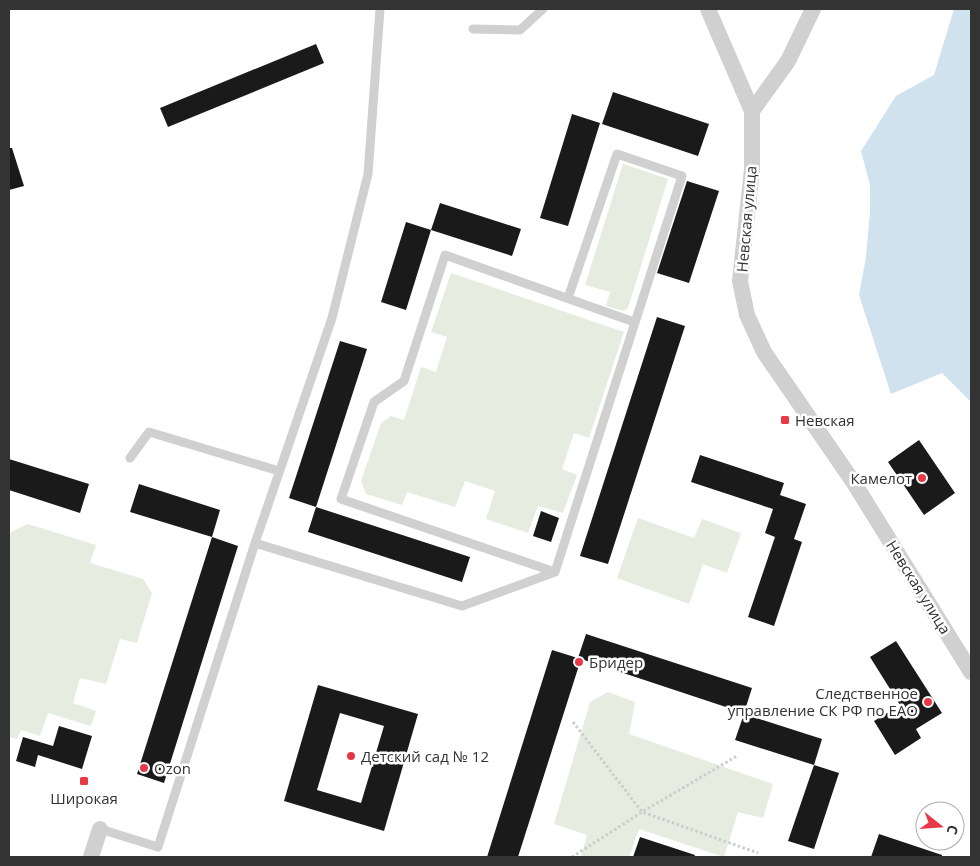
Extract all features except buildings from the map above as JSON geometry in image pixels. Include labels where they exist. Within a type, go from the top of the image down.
[{"type":"street","name":"Невская улица","points":[[708,9],[752,111],[752,169],[740,281],[748,315],[764,352],[854,482],[971,672]]},
{"type":"street","points":[[752,111],[788,62],[813,9]]},
{"type":"street","points":[[91,857],[100,829]]},
{"type":"lane","points":[[100,829],[158,847],[255,543],[332,318],[368,174],[380,9]]},
{"type":"lane","points":[[473,29],[520,30],[543,9]]},
{"type":"lane","points":[[555,572],[682,176],[617,154],[568,298]]},
{"type":"lane","points":[[555,572],[342,499],[374,402],[404,381],[445,255],[634,322]]},
{"type":"lane","points":[[130,458],[149,432],[279,471]]},
{"type":"lane","points":[[255,543],[462,606],[555,572]]},
{"type":"path","points":[[573,722],[642,812],[758,853]]},
{"type":"path","points":[[572,857],[642,812],[737,756]]},
{"type":"shaded area","points":[[623,164],[668,179],[628,308],[624,311],[606,306],[610,292],[585,285]]},
{"type":"shaded area","points":[[451,273],[624,332],[589,438],[574,433],[562,469],[577,475],[563,513],[538,506],[528,533],[486,519],[495,491],[465,481],[455,507],[407,492],[402,505],[366,494],[361,481],[381,423],[391,416],[404,420],[421,367],[436,372],[447,337],[431,332]]},
{"type":"shaded area","points":[[638,518],[694,538],[702,519],[741,533],[727,573],[703,564],[689,604],[617,578]]},
{"type":"shaded area","points":[[28,524],[96,545],[90,563],[143,579],[152,593],[137,643],[120,639],[106,684],[80,678],[73,703],[96,711],[91,726],[48,713],[40,736],[21,730],[17,739],[9,737],[9,540],[11,532]]},
{"type":"shaded area","points":[[608,692],[635,702],[629,734],[773,784],[763,818],[738,812],[724,857],[639,829],[629,857],[581,857],[587,835],[554,824],[590,702]]},
{"type":"water","points":[[954,9],[971,9],[971,402],[942,373],[891,394],[859,295],[866,257],[870,211],[870,185],[861,151],[896,96],[934,75]]},
{"type":"place","name":"Невская","points":[[785,420]]},
{"type":"place","name":"Камелот","points":[[922,478]]},
{"type":"place","name":"Бридер","points":[[579,662]]},
{"type":"place","name":"Следственное управление СК РФ по ЕАО","points":[[928,702]]},
{"type":"place","name":"Детский сад № 12","points":[[351,756]]},
{"type":"place","name":"Ozon","points":[[144,768]]},
{"type":"place","name":"Широкая","points":[[84,781]]}]
